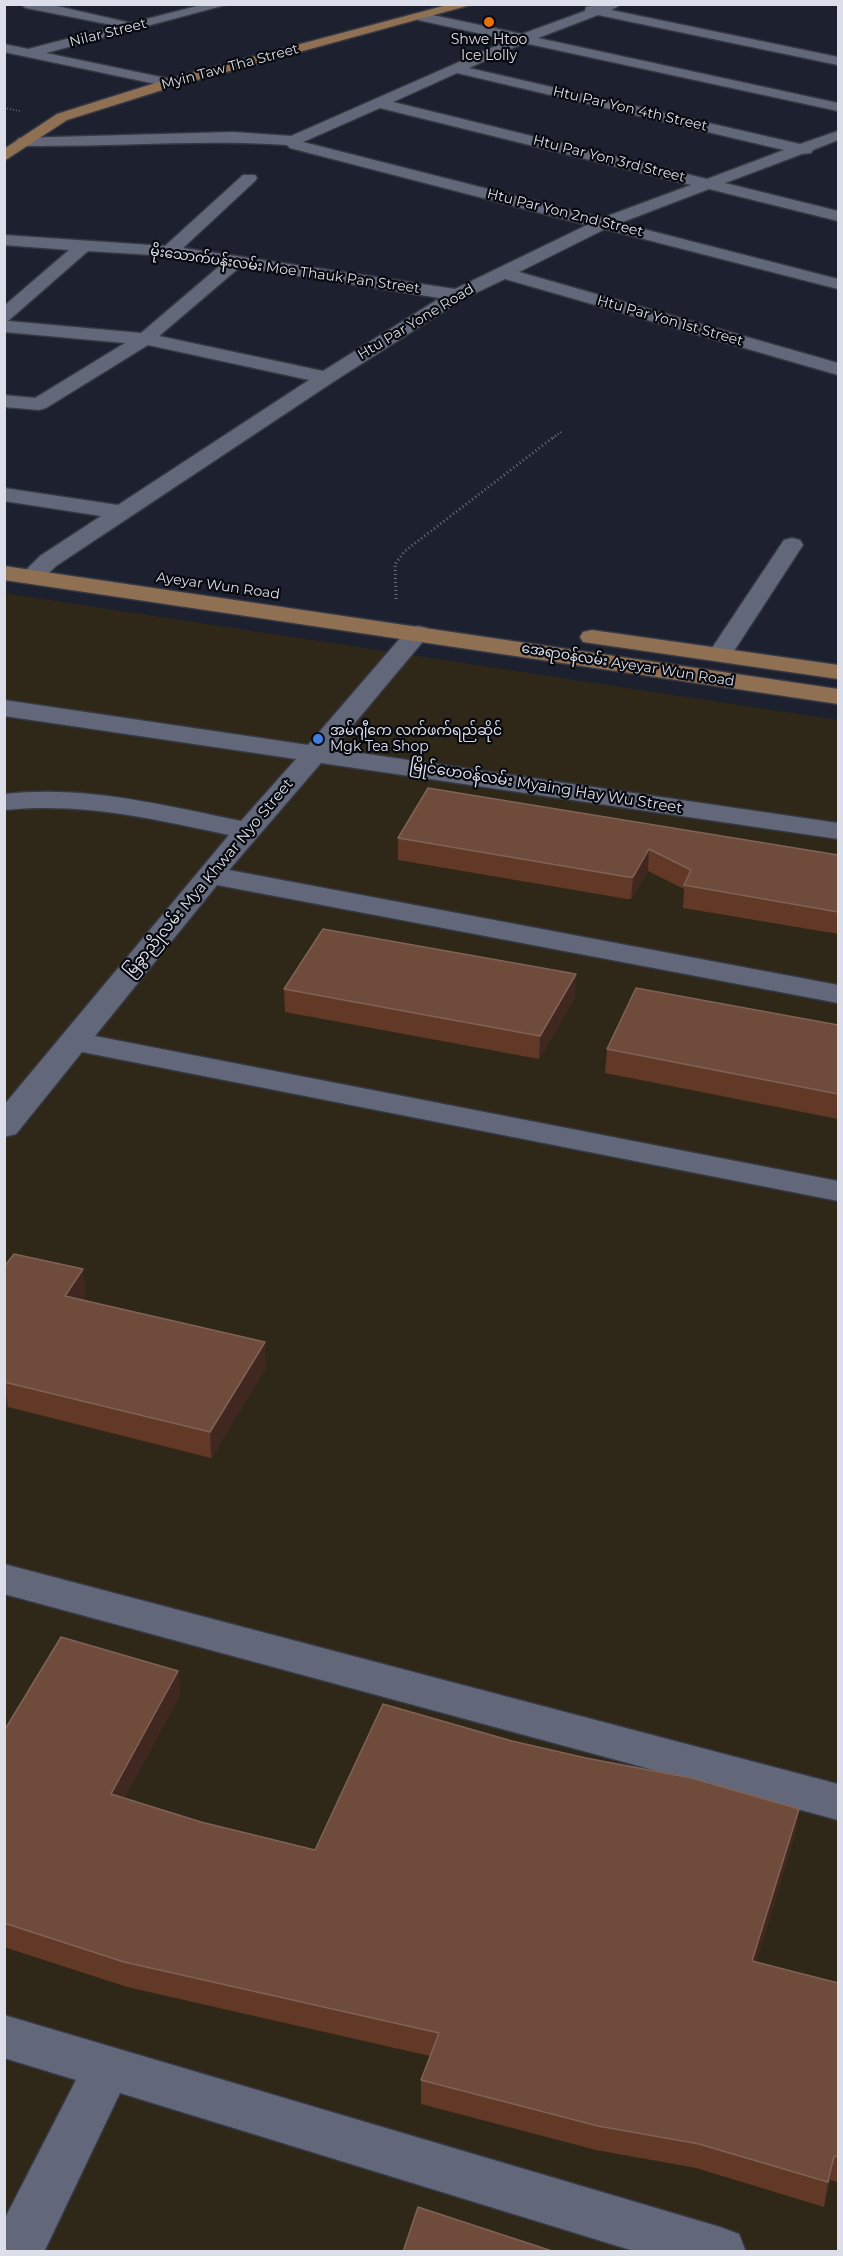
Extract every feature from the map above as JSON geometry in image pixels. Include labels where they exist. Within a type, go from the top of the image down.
[{"type":"main road","name":"Myin Taw Tha Street","points":[[4,156],[62,117],[170,83],[468,4]]},
{"type":"main road","name":"Ayeyar Wun Road","points":[[4,555],[40,569],[425,624]]},
{"type":"main road","name":"Ayeyar Wun Road","points":[[4,573],[40,569],[397,611],[425,624]]},
{"type":"main road","name":"အေရာဝန်လမ်း Ayeyar Wun Road","points":[[425,624],[720,654],[838,672]]},
{"type":"main road","name":"အေရာဝန်လမ်း Ayeyar Wun Road","points":[[425,624],[838,697]]},
{"type":"street","points":[[26,4],[136,26]]},
{"type":"street","points":[[46,8],[61,4]]},
{"type":"street","name":"Nilar Street","points":[[28,53],[223,4]]},
{"type":"street","points":[[24,141],[233,137],[294,141],[522,39],[616,4]]},
{"type":"street","points":[[572,7],[838,62]]},
{"type":"street","points":[[423,17],[838,107]]},
{"type":"street","points":[[4,48],[170,83]]},
{"type":"street","name":"Htu Par Yon 4th Street","points":[[457,69],[829,156]]},
{"type":"street","name":"Htu Par Yon 3rd Street","points":[[380,103],[838,216]]},
{"type":"street","name":"Htu Par Yone Road","points":[[40,569],[326,378],[457,295],[605,223],[838,135]]},
{"type":"street","name":"Htu Par Yon 2nd Street","points":[[294,141],[294,145],[838,284]]},
{"type":"street","points":[[169,252],[249,178]]},
{"type":"street","name":"မိုးသောက်ပန်းလမ်း Moe Thauk Pan Street","points":[[4,240],[169,252],[457,295]]},
{"type":"street","points":[[4,316],[83,246]]},
{"type":"street","points":[[4,401],[39,404],[145,339],[237,261]]},
{"type":"street","name":"Htu Par Yon 1st Street","points":[[501,272],[838,369]]},
{"type":"street","points":[[4,326],[145,339],[326,378]]},
{"type":"street","points":[[4,494],[124,513]]},
{"type":"street","points":[[720,654],[792,545]]},
{"type":"street","name":"မြခွာညိုလမ်း Mya Khwar Nyo Street","points":[[4,1127],[210,875],[425,624]]},
{"type":"street","name":"မြိုင်ဟေဝန်လမ်း Myaing Hay Wu Street","points":[[4,708],[315,752],[838,831]]},
{"type":"street","points":[[4,802],[32,797],[87,799],[247,831]]},
{"type":"street","points":[[210,875],[838,994]]},
{"type":"street","points":[[74,1041],[838,1191]]},
{"type":"street","points":[[4,1579],[838,1802]]},
{"type":"street","points":[[4,2036],[720,2252]]},
{"type":"street","points":[[16,2252],[108,2067]]},
{"type":"path","points":[[397,611],[395,564],[405,551],[561,432]]},
{"type":"shaded area","points":[[4,593],[838,720],[838,2251],[5,2251]]},
{"type":"building","points":[[428,788],[838,855],[838,912],[684,885],[691,870],[649,849],[633,877],[628,877],[398,838]]},
{"type":"building","points":[[323,929],[576,974],[540,1036],[284,989]]},
{"type":"building","points":[[636,988],[838,1025],[838,1094],[607,1049]]},
{"type":"building","points":[[14,1254],[83,1269],[65,1296],[265,1342],[210,1432],[4,1382],[4,1267]]},
{"type":"building","points":[[61,1637],[178,1671],[111,1794],[201,1822],[315,1850],[383,1704],[512,1741],[691,1778],[799,1809],[752,1961],[838,1983],[838,2157],[834,2156],[828,2182],[699,2144],[598,2126],[421,2080],[439,2033],[124,1962],[4,1923],[4,1731]]},
{"type":"building","points":[[418,2207],[555,2252],[403,2252]]},
{"type":"place","name":"Shwe Htoo Ice Lolly","points":[[489,22]]},
{"type":"place","name":"အမ်ဂျီကေ လက်ဖက်ရည်ဆိုင် Mgk Tea Shop","points":[[318,739]]}]
